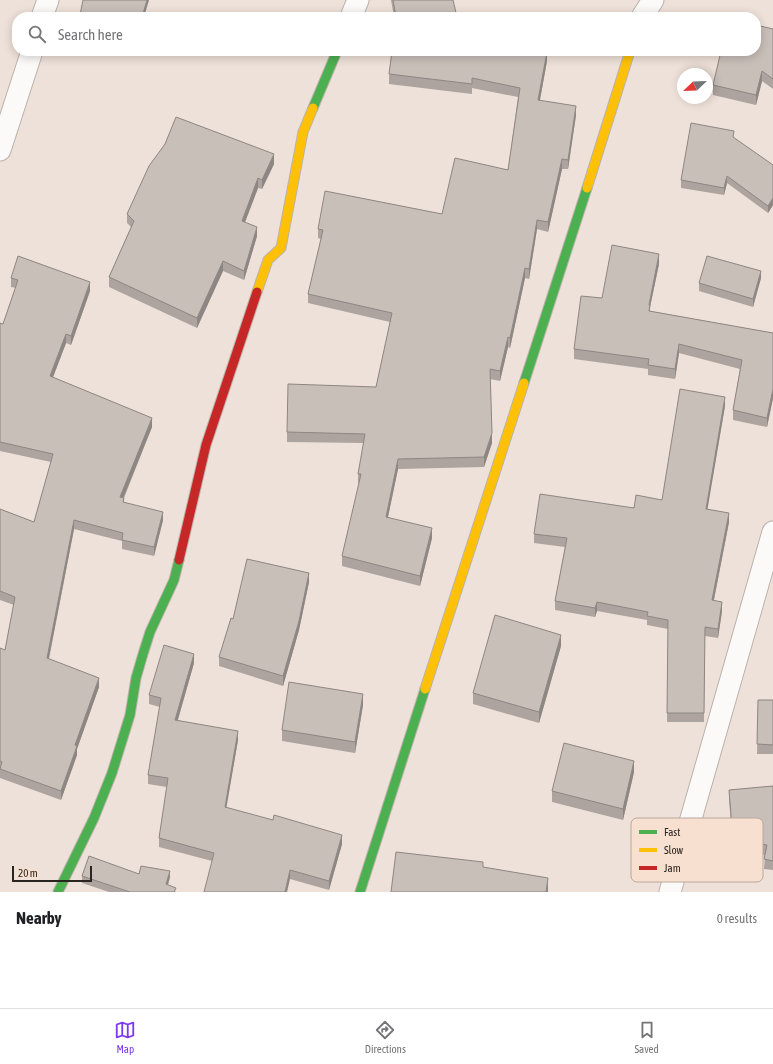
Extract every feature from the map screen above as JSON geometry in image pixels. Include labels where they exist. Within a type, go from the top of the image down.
[{"type":"street","points":[[44,12],[48,0]]},
{"type":"street","points":[[353,12],[358,0]]},
{"type":"street","points":[[645,12],[653,0]]},
{"type":"street","points":[[0,150],[30,56]]},
{"type":"street","points":[[58,892],[94,818],[112,773],[130,715],[136,678],[150,632],[174,580],[206,445],[268,260],[281,248],[303,132],[335,56]]},
{"type":"street","points":[[360,892],[628,56]]},
{"type":"street","points":[[691,818],[773,532]]},
{"type":"street","points":[[670,892],[673,882]]},
{"type":"building","points":[[83,0],[147,0],[143,12],[81,12]]},
{"type":"building","points":[[393,0],[453,0],[456,12],[395,12]]},
{"type":"building","points":[[761,26],[773,29],[773,79],[762,71],[756,95],[713,85],[720,56],[761,56]]},
{"type":"building","points":[[391,56],[546,56],[538,100],[576,106],[568,160],[562,159],[548,222],[537,220],[529,269],[525,268],[510,338],[508,337],[500,371],[490,369],[492,433],[484,457],[398,459],[386,517],[432,528],[420,576],[342,556],[361,474],[358,474],[365,434],[287,432],[288,384],[376,387],[392,313],[308,294],[323,230],[318,229],[325,191],[442,214],[455,158],[508,170],[520,88],[472,78],[472,84],[389,74]]},
{"type":"building","points":[[176,117],[274,154],[262,180],[258,178],[242,221],[257,227],[244,271],[223,261],[197,318],[109,277],[134,221],[127,214],[149,166],[165,144]]},
{"type":"building","points":[[691,123],[734,131],[733,137],[773,165],[773,198],[768,206],[727,176],[724,188],[681,180]]},
{"type":"building","points":[[612,245],[659,254],[649,311],[773,333],[773,389],[767,418],[733,410],[742,360],[679,344],[675,369],[648,365],[649,359],[574,349],[581,296],[602,298]]},
{"type":"building","points":[[18,256],[90,282],[71,336],[66,334],[50,376],[152,418],[120,497],[124,498],[123,502],[163,512],[154,547],[122,540],[123,533],[74,520],[47,658],[99,678],[75,745],[77,746],[61,791],[0,769],[2,762],[0,761],[0,648],[5,650],[15,597],[0,591],[0,509],[34,522],[53,454],[0,442],[0,323],[3,324],[18,280],[11,278]]},
{"type":"building","points":[[707,256],[761,271],[753,299],[699,283]]},
{"type":"building","points":[[680,389],[725,397],[706,509],[729,513],[712,600],[722,602],[718,629],[705,627],[704,713],[667,713],[668,620],[647,616],[648,612],[597,602],[595,608],[555,601],[567,538],[534,534],[540,494],[634,508],[636,495],[662,500]]},
{"type":"building","points":[[247,559],[309,573],[299,621],[283,676],[219,657],[231,618],[233,619]]},
{"type":"building","points":[[495,615],[561,635],[539,712],[473,693]]},
{"type":"building","points":[[164,645],[194,654],[175,720],[238,731],[225,807],[273,820],[274,815],[342,835],[329,881],[290,870],[285,892],[204,892],[214,853],[159,838],[168,778],[148,775],[161,698],[149,695]]},
{"type":"building","points":[[289,682],[363,694],[355,742],[282,730]]},
{"type":"building","points":[[758,700],[773,700],[773,745],[757,744]]},
{"type":"building","points":[[564,743],[634,761],[623,809],[552,791]]},
{"type":"building","points":[[773,786],[773,861],[764,859],[767,845],[763,844],[763,818],[731,818],[729,790]]},
{"type":"building","points":[[396,852],[483,862],[483,867],[548,878],[546,892],[391,892]]},
{"type":"building","points":[[89,856],[139,874],[141,866],[170,871],[166,884],[176,888],[174,892],[130,892],[82,876]]},
{"type":"traffic: fast","points":[[313,108],[335,56]]},
{"type":"traffic: fast","points":[[524,383],[587,188]]},
{"type":"traffic: fast","points":[[58,892],[94,818],[112,773],[130,715],[136,678],[143,654],[150,632],[174,580],[179,560]]},
{"type":"traffic: fast","points":[[360,892],[425,689]]},
{"type":"traffic: slow","points":[[587,188],[628,56]]},
{"type":"traffic: slow","points":[[257,292],[268,260],[281,248],[303,132],[313,108]]},
{"type":"traffic: slow","points":[[425,689],[524,383]]},
{"type":"traffic: jam","points":[[179,560],[206,445],[257,292]]}]
